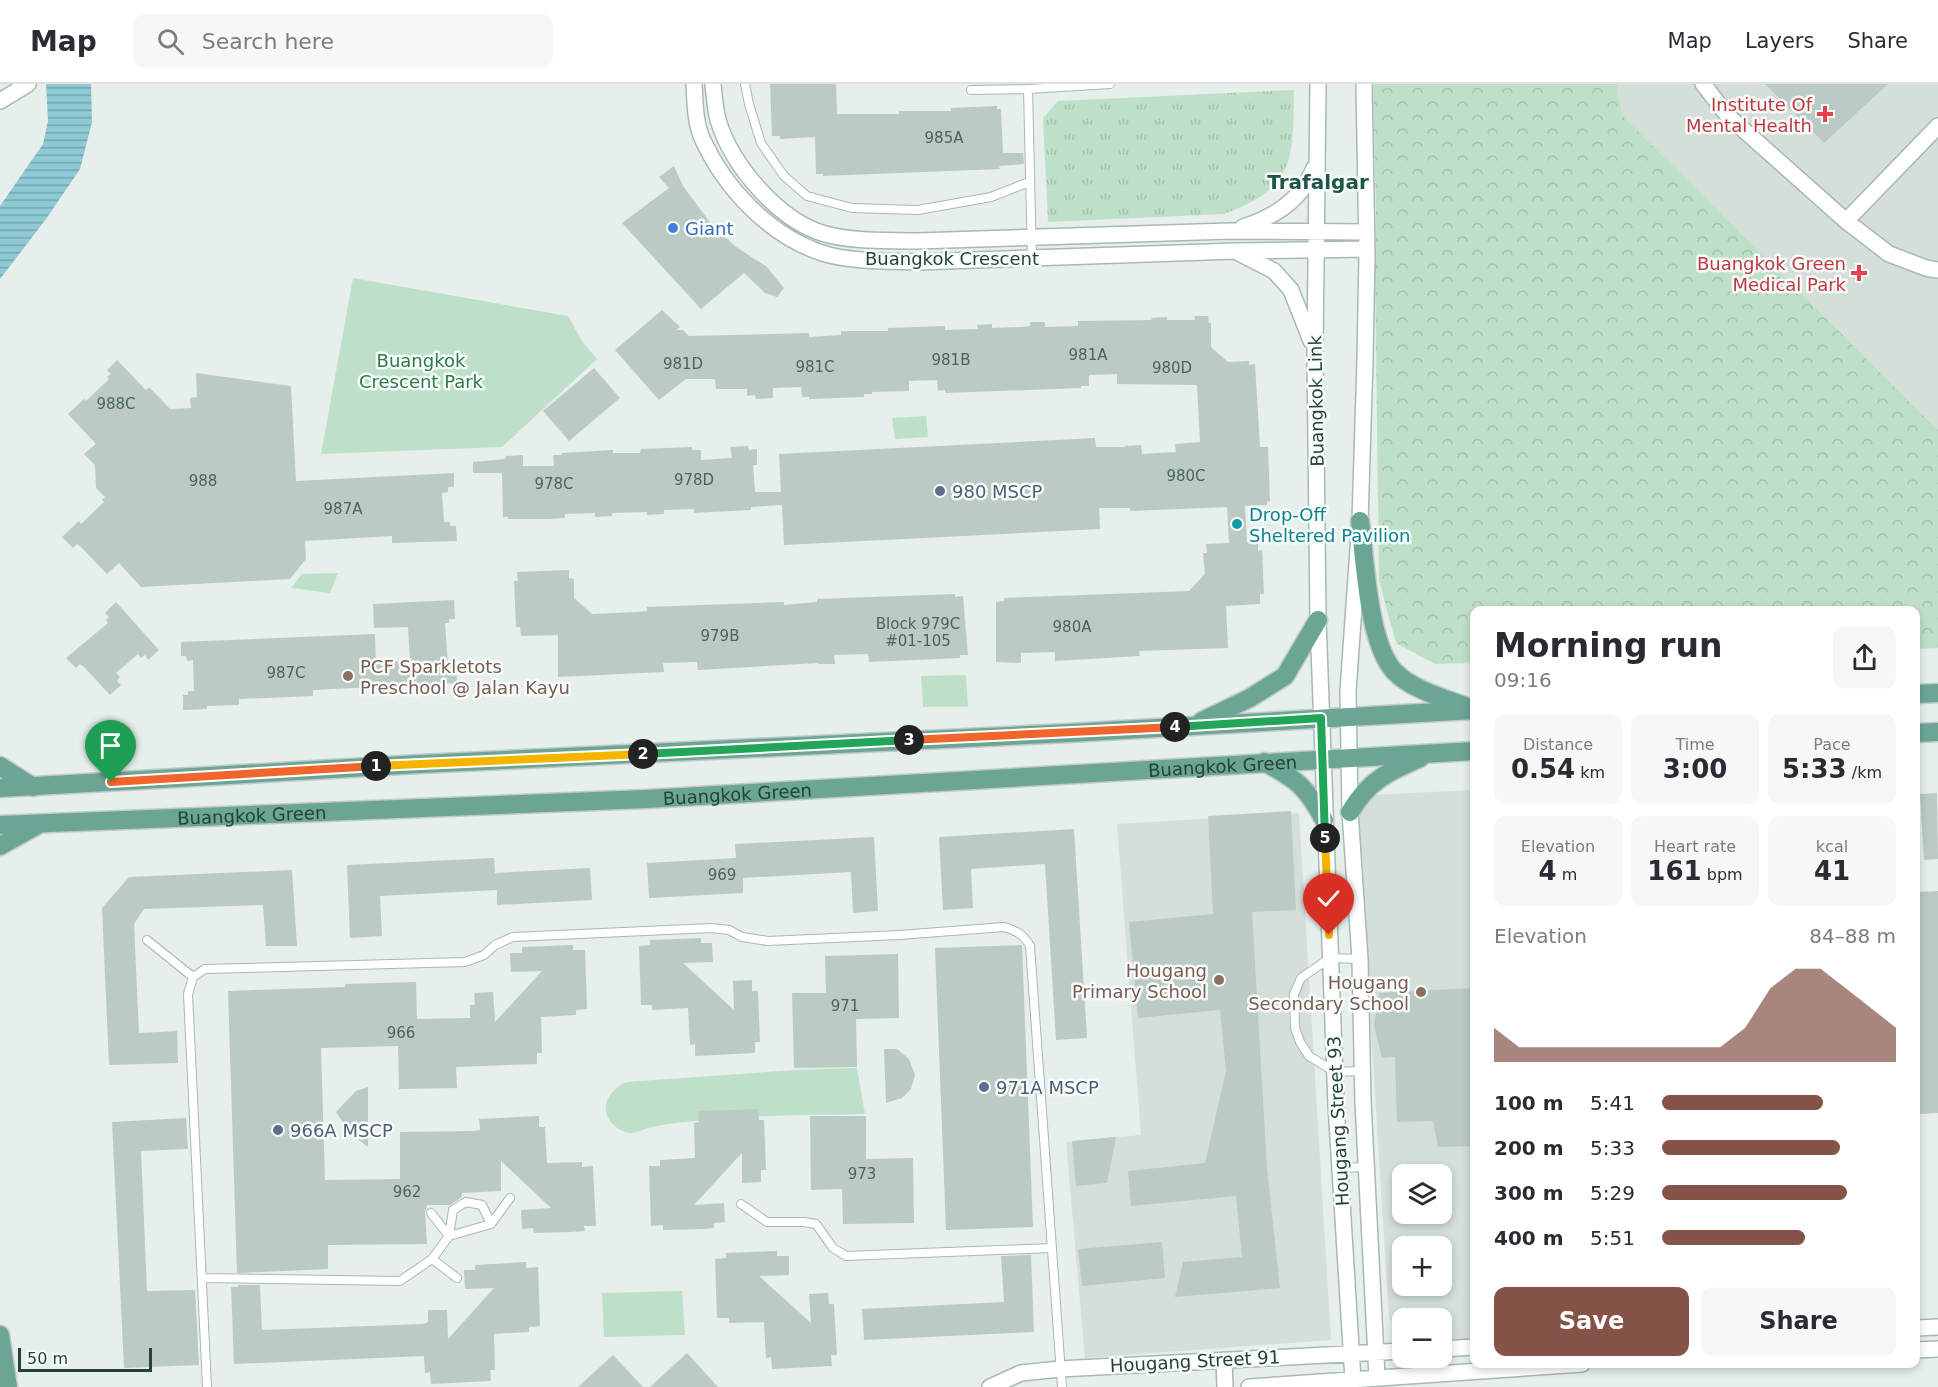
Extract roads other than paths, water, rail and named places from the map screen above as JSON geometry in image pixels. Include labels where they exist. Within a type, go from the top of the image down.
[{"type":"main road","points":[[1360,520],[1374,627],[1382,651],[1395,672],[1421,689],[1470,708]]},
{"type":"main road","points":[[1192,725],[1251,698],[1285,676],[1318,620]]},
{"type":"main road","points":[[1920,694],[1938,693]]},
{"type":"main road","points":[[0,788],[1470,710]]},
{"type":"main road","points":[[1920,734],[1938,732]]},
{"type":"main road","name":"Buangkok Green","points":[[0,825],[658,798],[1470,751]]},
{"type":"main road","points":[[1350,812],[1360,795],[1374,781],[1430,753]]},
{"type":"main road","points":[[1264,762],[1292,777],[1313,798],[1324,820]]},
{"type":"main road","points":[[0,766],[33,787]]},
{"type":"main road","points":[[0,846],[40,824]]},
{"type":"main road","points":[[0,1335],[8,1387]]},
{"type":"street","points":[[10,84],[28,84]]},
{"type":"street","points":[[0,101],[28,84]]},
{"type":"street","name":"Buangkok Crescent","points":[[694,84],[695,108],[701,137],[721,172],[747,205],[786,236],[823,253],[873,261],[1032,259],[1236,251],[1367,249]]},
{"type":"street","name":"Buangkok Crescent","points":[[713,84],[715,108],[731,152],[761,192],[791,217],[824,234],[866,240],[907,241],[1230,231],[1367,232]]},
{"type":"street","name":"Buangkok Link","points":[[1318,84],[1315,352],[1321,718]]},
{"type":"street","points":[[1348,717],[1360,520],[1367,249],[1364,84]]},
{"type":"street","points":[[1703,84],[1728,116],[1846,221],[1889,254],[1926,268],[1938,270]]},
{"type":"street","points":[[1846,221],[1938,126]]},
{"type":"street","name":"Buangkok Crescent","points":[[1230,231],[1262,221],[1290,203],[1309,182],[1318,159]]},
{"type":"street","points":[[1236,251],[1274,271],[1291,291],[1315,352]]},
{"type":"street","name":"Hougang Street 93","points":[[1348,717],[1350,812],[1360,959],[1361,1071],[1377,1377]]},
{"type":"street","name":"Hougang Street 93","points":[[1321,718],[1335,1072],[1353,1380]]},
{"type":"street","points":[[1920,1328],[1938,1327]]},
{"type":"street","points":[[1452,1348],[1470,1347]]},
{"type":"street","points":[[1920,1350],[1938,1349]]},
{"type":"street","name":"Hougang Street 91","points":[[990,1387],[1021,1373],[1060,1369],[1392,1351]]},
{"type":"street","points":[[1224,1360],[1226,1387]]},
{"type":"street","name":"Hougang Street 91","points":[[1249,1387],[1519,1368]]},
{"type":"lane","points":[[745,84],[748,104],[761,144],[784,177],[807,196],[852,208],[918,210],[991,197],[1029,182]]},
{"type":"lane","points":[[971,90],[1110,84]]},
{"type":"lane","points":[[1028,89],[1032,259]]},
{"type":"lane","points":[[1144,234],[1144,255]]},
{"type":"lane","points":[[207,1387],[189,994],[193,977],[205,969],[465,962],[484,955],[495,945],[513,937],[711,928],[729,930],[748,938],[768,941],[1004,927],[1024,936],[1030,946],[1062,1387]]},
{"type":"lane","points":[[147,940],[193,977]]},
{"type":"lane","points":[[1360,959],[1330,958],[1302,978],[1294,994],[1294,1005],[1295,1028],[1300,1042],[1310,1056],[1335,1072],[1361,1071]]},
{"type":"lane","points":[[1341,1168],[1366,1167]]},
{"type":"lane","points":[[449,1236],[491,1224],[510,1197]]},
{"type":"lane","points":[[203,1278],[400,1281],[432,1259],[449,1236],[453,1210],[466,1202],[482,1205],[491,1224]]},
{"type":"lane","points":[[741,1204],[767,1222],[816,1224],[833,1248],[846,1256],[1052,1248]]},
{"type":"lane","points":[[431,1213],[449,1236]]},
{"type":"lane","points":[[432,1259],[457,1278]]},
{"type":"water","points":[[46,84],[91,84],[92,122],[80,169],[46,219],[0,279],[0,206],[43,144],[48,121]]},
{"type":"place","name":"Institute Of Mental Health","points":[[1825,114]]},
{"type":"place","name":"Giant","points":[[673,228]]},
{"type":"place","name":"Buangkok Green Medical Park","points":[[1859,273]]},
{"type":"place","name":"980 MSCP","points":[[940,491]]},
{"type":"place","name":"Drop-Off Sheltered Pavilion","points":[[1237,524]]},
{"type":"place","name":"PCF Sparkletots Preschool @ Jalan Kayu","points":[[348,676]]},
{"type":"place","name":"Hougang Primary School","points":[[1219,980]]},
{"type":"place","name":"Hougang Secondary School","points":[[1421,992]]},
{"type":"place","name":"971A MSCP","points":[[984,1087]]},
{"type":"place","name":"966A MSCP","points":[[278,1130]]},
{"type":"district","name":"Trafalgar","points":[[1318,182]]},
{"type":"park label","name":"Buangkok Crescent Park","points":[[421,370]]}]
